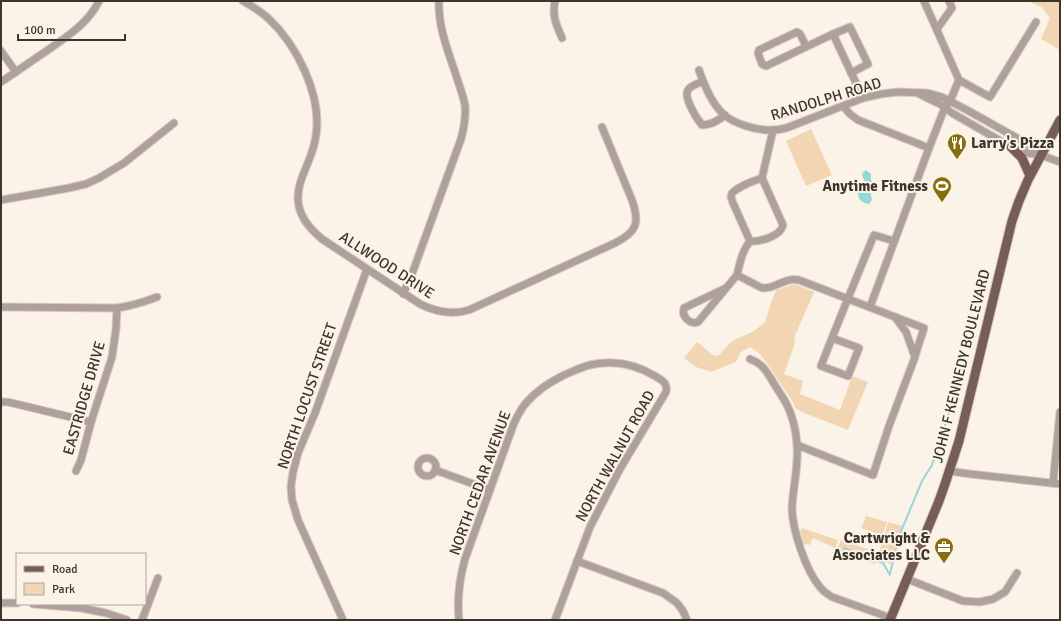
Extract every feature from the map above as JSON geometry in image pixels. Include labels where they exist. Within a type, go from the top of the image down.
[{"type":"main road","name":"JOHN F KENNEDY BOULEVARD","points":[[891,619],[939,501],[949,471],[960,434],[1010,228],[1019,201],[1040,155],[1060,120]]},
{"type":"main road","points":[[1012,147],[1022,158],[1030,176]]},
{"type":"street","points":[[1,82],[69,35],[82,24],[94,10],[99,1]]},
{"type":"street","name":"ALLWOOD DRIVE","points":[[243,1],[267,17],[284,35],[299,58],[314,96],[317,120],[316,136],[313,152],[298,191],[298,204],[304,220],[322,239],[403,294],[434,310],[444,312],[463,312],[470,310],[615,243],[630,233],[636,222],[636,211],[602,127]]},
{"type":"street","points":[[403,294],[412,274],[461,138],[465,121],[465,105],[442,32],[439,1]]},
{"type":"street","points":[[555,1],[553,9],[554,16],[562,38]]},
{"type":"street","points":[[924,1],[960,80],[990,97],[1036,22]]},
{"type":"street","points":[[937,29],[952,8],[949,1]]},
{"type":"street","points":[[806,46],[800,34],[797,32],[758,52],[762,64],[766,66],[850,26],[868,64],[851,73]]},
{"type":"street","points":[[833,34],[863,98]]},
{"type":"street","points":[[1,51],[16,72]]},
{"type":"street","name":"RANDOLPH ROAD","points":[[699,70],[703,82],[712,99],[725,115],[746,126],[773,130],[783,129],[863,98],[898,92],[927,93],[950,101],[1024,142],[1040,155]]},
{"type":"street","points":[[870,307],[944,107],[950,101],[960,80]]},
{"type":"street","points":[[703,82],[689,88],[687,92],[687,96],[698,120],[702,126],[709,125],[720,120],[725,115]]},
{"type":"street","name":"RANDOLPH ROAD","points":[[918,93],[940,104],[952,113],[1012,147],[1027,153],[1040,155],[1060,162]]},
{"type":"street","points":[[843,106],[858,120],[929,148]]},
{"type":"street","points":[[1,200],[70,188],[86,184],[100,178],[124,163],[174,123]]},
{"type":"street","points":[[750,241],[762,240],[779,232],[784,225],[762,178],[773,130]]},
{"type":"street","points":[[750,241],[733,203],[732,193],[744,185],[762,178]]},
{"type":"street","points":[[832,338],[859,348],[848,376],[821,366],[832,338],[874,235],[894,241]]},
{"type":"street","points":[[726,288],[684,308],[682,311],[683,314],[692,322],[698,322],[737,275],[743,253],[750,241]]},
{"type":"street","name":"NORTH LOCUST STREET","points":[[343,620],[298,520],[292,500],[291,486],[298,453],[315,413],[367,269]]},
{"type":"street","points":[[737,275],[766,289],[791,278],[799,280],[924,328],[873,475],[797,445]]},
{"type":"street","points":[[1,307],[117,308],[140,304],[158,297]]},
{"type":"street","name":"EASTRIDGE DRIVE","points":[[76,471],[81,460],[91,422],[112,357],[117,308]]},
{"type":"street","points":[[895,316],[906,332],[915,357]]},
{"type":"street","points":[[750,359],[757,362],[766,371],[787,406],[793,420],[797,445],[796,480],[792,506],[793,522],[801,549],[814,579],[822,590],[832,597],[891,619]]},
{"type":"street","name":"NORTH CEDAR AVENUE","points":[[459,620],[458,602],[461,574],[514,423],[527,401],[553,380],[589,365],[617,363],[633,366],[655,376]]},
{"type":"street","name":"NORTH WALNUT ROAD","points":[[555,620],[590,527],[620,470],[666,392],[666,384],[655,376]]},
{"type":"street","points":[[1,402],[8,402],[91,422]]},
{"type":"street","points":[[949,471],[1057,483],[1060,412]]},
{"type":"street","points":[[435,470],[490,490]]},
{"type":"street","points":[[577,561],[663,593],[676,603],[683,611],[687,620]]},
{"type":"street","points":[[907,579],[963,601],[975,603],[993,599],[1005,592],[1017,573]]},
{"type":"street","points":[[142,620],[158,578]]},
{"type":"street","points":[[1,603],[16,603]]},
{"type":"street","points":[[45,605],[82,608],[106,613],[127,620]]},
{"type":"green space","points":[[1028,1],[1060,1],[1060,50],[1041,39],[1050,18],[1041,7]]},
{"type":"green space","points":[[808,98],[812,107],[782,120],[778,110]]},
{"type":"green space","points":[[811,129],[832,175],[806,186],[786,141]]},
{"type":"green space","points":[[795,284],[814,292],[794,338],[795,343],[784,374],[803,381],[800,394],[840,410],[852,376],[868,382],[848,430],[795,408],[793,402],[760,354],[750,347],[741,352],[736,362],[711,372],[696,367],[684,358],[697,342],[714,356],[719,355],[732,341],[754,331],[765,322],[776,290]]},
{"type":"green space","points":[[866,516],[887,522],[882,535],[861,528]]},
{"type":"green space","points":[[888,522],[902,526],[891,564],[877,559],[875,564],[836,551],[841,540],[879,553]]},
{"type":"green space","points":[[802,528],[838,540],[835,548],[813,538],[810,545],[802,544],[799,534]]},
{"type":"water","points":[[866,170],[871,174],[871,180],[873,182],[870,191],[872,200],[869,204],[861,201],[858,195],[858,189],[864,185],[865,182],[862,175]]},
{"type":"waterway","points":[[890,574],[902,529],[922,481],[932,465],[951,407]]},
{"type":"waterway","points":[[844,548],[883,563],[890,575]]},
{"type":"place","name":"Larry's Pizza","points":[[957,160]]},
{"type":"place","name":"Anytime Fitness","points":[[942,203]]},
{"type":"place","name":"Cartwright & Associates LLC","points":[[944,564]]}]
